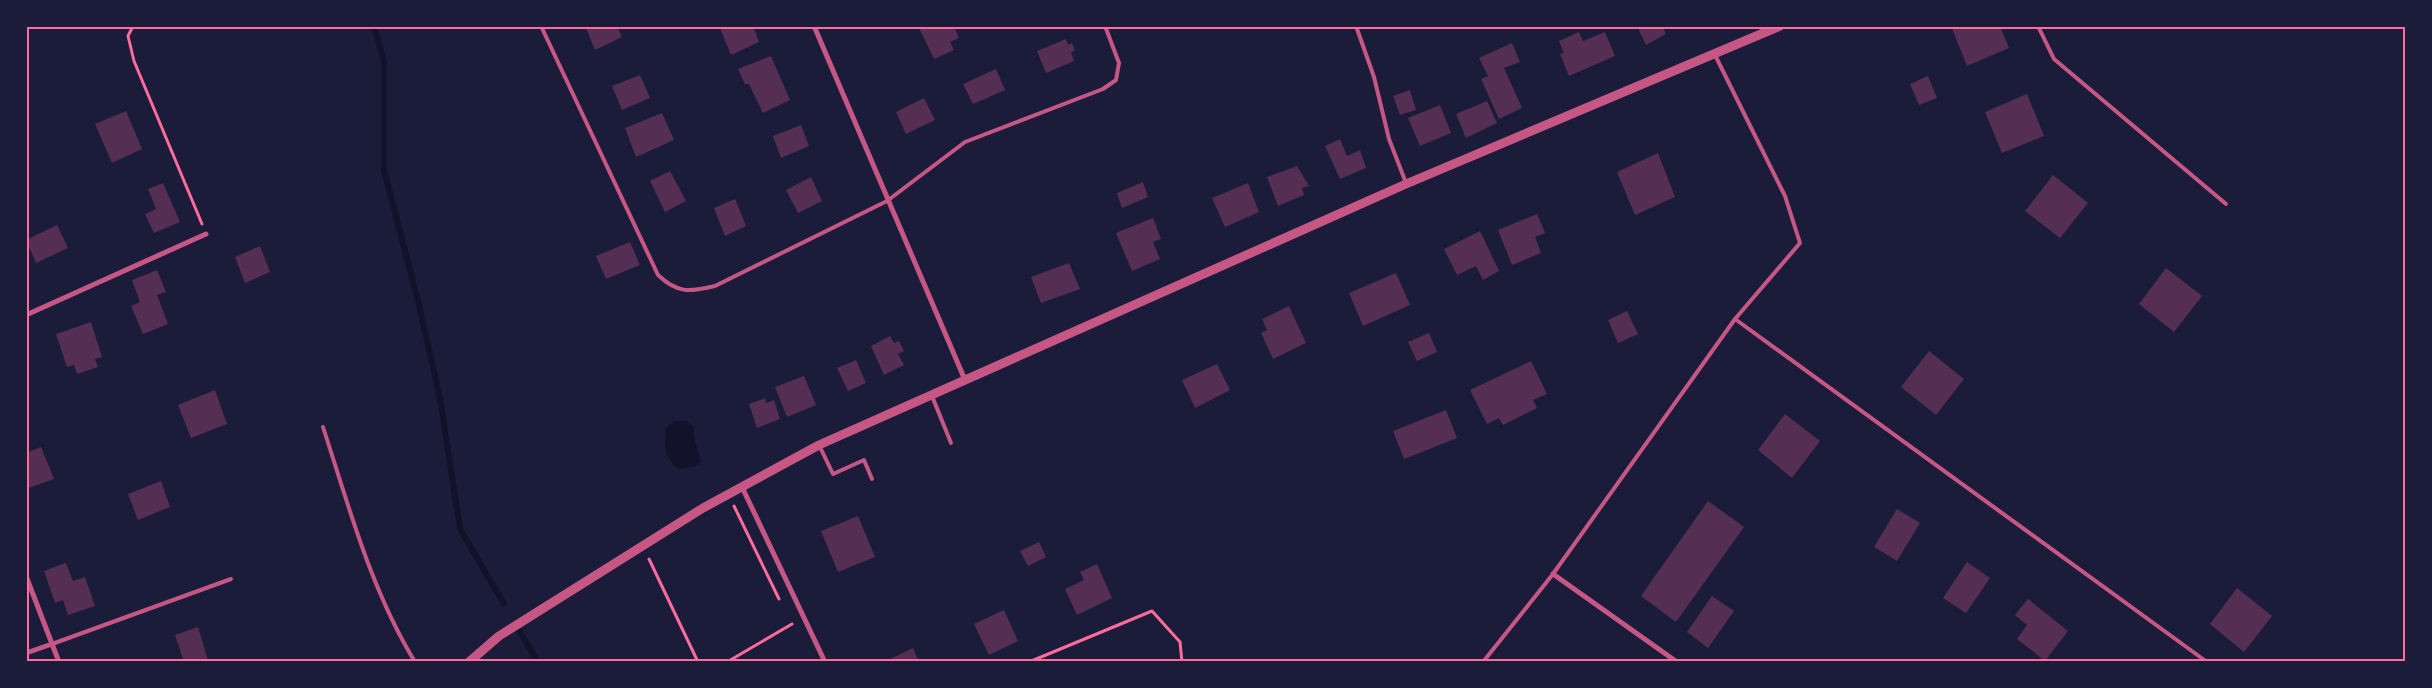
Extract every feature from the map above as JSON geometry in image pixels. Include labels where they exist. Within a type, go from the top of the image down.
[{"type":"street","points":[[814,26],[887,201],[965,380]]},
{"type":"street","points":[[469,662],[499,636],[703,508],[819,445],[862,424],[1406,184],[1780,26]]},
{"type":"street","points":[[26,315],[206,234]]},
{"type":"street","points":[[742,487],[825,662]]},
{"type":"street","points":[[1554,574],[1677,662]]},
{"type":"street","points":[[26,576],[59,662]]},
{"type":"street","points":[[26,653],[52,644]]},
{"type":"lane","points":[[541,26],[639,239],[658,275],[669,286],[683,291],[715,286],[887,201],[965,142],[1103,89],[1116,80],[1119,63],[1105,26]]},
{"type":"lane","points":[[1356,26],[1374,77],[1389,139],[1406,184]]},
{"type":"lane","points":[[2038,26],[2054,59],[2226,204]]},
{"type":"lane","points":[[1483,662],[1554,574],[1735,319],[1800,243],[1785,196],[1715,55]]},
{"type":"lane","points":[[1735,319],[2207,662]]},
{"type":"lane","points":[[931,394],[951,444]]},
{"type":"lane","points":[[323,427],[367,561],[396,632],[415,662]]},
{"type":"lane","points":[[819,445],[833,474],[864,460],[872,479]]},
{"type":"lane","points":[[52,644],[231,579]]},
{"type":"path","points":[[133,26],[128,36],[134,61],[206,234]]},
{"type":"path","points":[[643,546],[698,662]]},
{"type":"path","points":[[1029,662],[1152,611],[1180,642],[1182,662]]},
{"type":"path","points":[[727,662],[792,624]]},
{"type":"shaded area","points":[[675,421],[686,421],[694,427],[694,437],[701,462],[696,466],[679,469],[667,455],[665,446],[666,428]]},
{"type":"building","points":[[590,26],[617,26],[622,37],[595,50],[586,28]]},
{"type":"building","points":[[724,26],[753,26],[759,42],[731,55],[720,28]]},
{"type":"building","points":[[918,26],[954,26],[959,38],[950,42],[954,50],[934,59]]},
{"type":"building","points":[[1637,26],[1662,26],[1666,34],[1646,45]]},
{"type":"building","points":[[1951,26],[2000,26],[2009,48],[1967,66]]},
{"type":"building","points":[[1579,32],[1583,41],[1605,32],[1615,56],[1569,76],[1560,54],[1564,53],[1559,41]]},
{"type":"building","points":[[1066,39],[1068,45],[1072,43],[1075,51],[1071,52],[1074,61],[1046,73],[1037,51]]},
{"type":"building","points":[[1512,43],[1520,62],[1504,68],[1522,108],[1499,119],[1481,79],[1488,76],[1479,58]]},
{"type":"building","points":[[771,56],[790,100],[763,113],[749,84],[745,84],[738,69]]},
{"type":"building","points":[[996,69],[1005,90],[973,104],[963,84]]},
{"type":"building","points":[[640,75],[650,98],[622,110],[612,86]]},
{"type":"building","points":[[1928,76],[1937,98],[1919,105],[1910,84]]},
{"type":"building","points":[[1410,90],[1416,110],[1400,115],[1393,96]]},
{"type":"building","points":[[2027,94],[2044,136],[2002,153],[1985,112]]},
{"type":"building","points":[[924,98],[935,120],[906,134],[896,112]]},
{"type":"building","points":[[1487,101],[1497,123],[1466,138],[1456,114]]},
{"type":"building","points":[[1440,105],[1451,133],[1420,146],[1408,118]]},
{"type":"building","points":[[126,111],[142,149],[112,163],[95,124]]},
{"type":"building","points":[[662,113],[674,140],[636,157],[625,128]]},
{"type":"building","points":[[801,125],[809,146],[781,158],[773,136]]},
{"type":"building","points":[[1340,139],[1347,156],[1360,150],[1366,168],[1340,179],[1325,146]]},
{"type":"building","points":[[1658,153],[1675,197],[1635,215],[1617,172]]},
{"type":"building","points":[[1297,166],[1309,186],[1302,188],[1304,195],[1278,206],[1267,177]]},
{"type":"building","points":[[670,171],[686,201],[665,212],[650,181]]},
{"type":"building","points":[[2053,175],[2088,203],[2060,238],[2025,211]]},
{"type":"building","points":[[811,177],[822,201],[798,213],[786,190]]},
{"type":"building","points":[[1143,182],[1148,197],[1122,208],[1117,193]]},
{"type":"building","points":[[163,183],[180,222],[154,233],[145,214],[156,209],[148,189]]},
{"type":"building","points":[[1248,183],[1259,212],[1225,227],[1212,198]]},
{"type":"building","points":[[735,199],[746,226],[725,236],[714,208]]},
{"type":"building","points":[[1537,214],[1545,233],[1535,237],[1541,253],[1512,265],[1498,230]]},
{"type":"building","points":[[1153,218],[1161,239],[1153,242],[1160,259],[1132,271],[1116,233]]},
{"type":"building","points":[[57,225],[68,248],[36,263],[26,240]]},
{"type":"building","points":[[1480,231],[1499,271],[1483,280],[1476,266],[1457,275],[1444,249]]},
{"type":"building","points":[[630,242],[640,265],[606,279],[596,256]]},
{"type":"building","points":[[260,246],[270,272],[245,283],[235,257]]},
{"type":"building","points":[[1069,263],[1080,289],[1041,303],[1031,277]]},
{"type":"building","points":[[2166,268],[2202,296],[2174,332],[2139,304]]},
{"type":"building","points":[[157,270],[166,292],[157,295],[168,324],[143,334],[131,306],[140,302],[132,280]]},
{"type":"building","points":[[1396,273],[1410,305],[1363,326],[1349,293]]},
{"type":"building","points":[[1289,306],[1306,343],[1273,359],[1261,333],[1267,330],[1262,319]]},
{"type":"building","points":[[1627,311],[1638,334],[1618,343],[1608,320]]},
{"type":"building","points":[[91,322],[102,357],[95,359],[98,367],[77,374],[74,365],[67,367],[56,334]]},
{"type":"building","points":[[1429,333],[1437,352],[1417,361],[1408,342]]},
{"type":"building","points":[[890,336],[894,343],[899,341],[904,351],[898,354],[904,365],[884,375],[871,346]]},
{"type":"building","points":[[1929,351],[1964,379],[1936,415],[1901,387]]},
{"type":"building","points":[[856,360],[866,383],[848,391],[837,368]]},
{"type":"building","points":[[1531,361],[1547,394],[1533,400],[1537,408],[1503,425],[1499,418],[1487,424],[1470,390]]},
{"type":"building","points":[[1217,364],[1230,390],[1195,408],[1182,380]]},
{"type":"building","points":[[804,376],[816,405],[787,417],[775,387]]},
{"type":"building","points":[[215,390],[227,424],[191,438],[178,405]]},
{"type":"building","points":[[765,398],[766,403],[774,400],[780,419],[757,428],[749,404]]},
{"type":"building","points":[[1446,410],[1457,438],[1404,459],[1393,431]]},
{"type":"building","points":[[1785,414],[1820,441],[1792,478],[1758,450]]},
{"type":"building","points":[[41,447],[54,479],[26,489],[26,453]]},
{"type":"building","points":[[161,481],[170,507],[138,520],[128,494]]},
{"type":"building","points":[[1708,501],[1744,527],[1676,622],[1641,596]]},
{"type":"building","points":[[1897,509],[1920,523],[1897,561],[1874,547]]},
{"type":"building","points":[[858,516],[875,557],[838,572],[821,531]]},
{"type":"building","points":[[1039,542],[1046,557],[1028,566],[1020,551]]},
{"type":"building","points":[[1967,562],[1990,578],[1966,613],[1943,598]]},
{"type":"building","points":[[66,563],[73,581],[85,577],[95,606],[68,615],[63,600],[55,603],[44,571]]},
{"type":"building","points":[[1097,564],[1112,598],[1077,615],[1065,589],[1084,580],[1080,572]]},
{"type":"building","points":[[2237,588],[2272,616],[2244,652],[2210,624]]},
{"type":"building","points":[[1712,596],[1734,611],[1708,648],[1687,632]]},
{"type":"building","points":[[2028,599],[2068,631],[2045,661],[2017,639],[2027,625],[2015,615]]},
{"type":"building","points":[[1004,610],[1018,641],[989,655],[974,624]]},
{"type":"building","points":[[198,627],[208,660],[184,662],[175,635]]},
{"type":"building","points":[[913,648],[919,662],[884,662]]},
{"type":"waterway","points":[[374,26],[384,62],[384,170],[418,301],[440,398],[460,529],[504,604]]},
{"type":"waterway","points":[[520,632],[538,662]]}]
